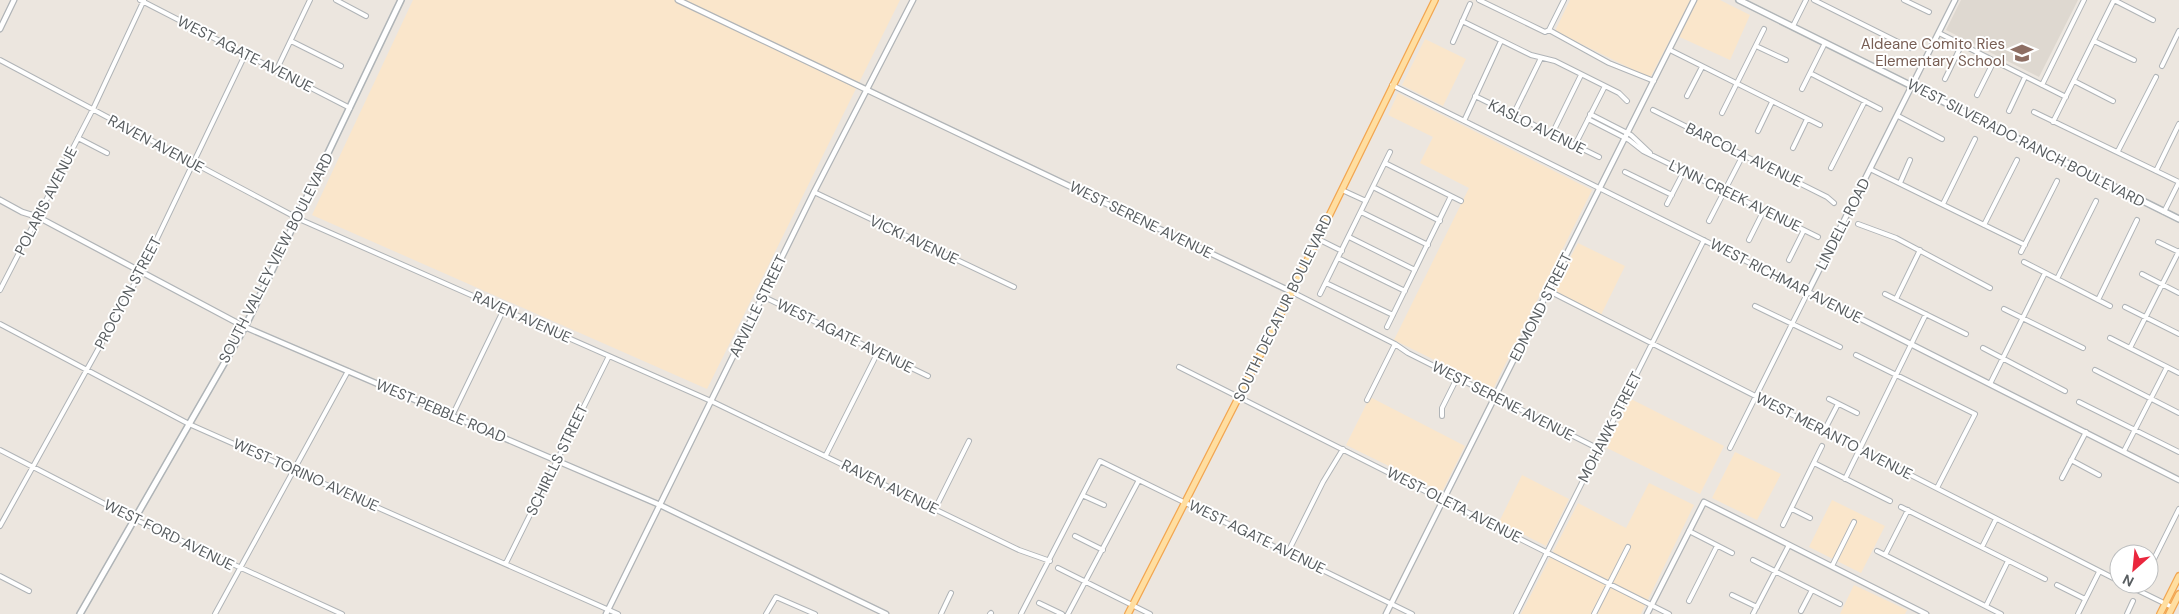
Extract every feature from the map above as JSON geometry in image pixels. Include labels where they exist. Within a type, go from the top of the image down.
[{"type":"main road","name":"SOUTH VALLEY VIEW BOULEVARD","points":[[80,614],[245,327],[299,219],[401,0]]},
{"type":"main road","name":"SOUTH DECATUR BOULEVARD","points":[[1128,614],[1292,292],[1435,0]]},
{"type":"main road","name":"WEST SILVERADO RANCH BOULEVARD","points":[[1739,0],[2179,219]]},
{"type":"main road","points":[[2160,614],[2179,576]]},
{"type":"main road","points":[[2169,614],[2179,594]]},
{"type":"street","points":[[0,29],[14,0]]},
{"type":"street","points":[[276,71],[310,0]]},
{"type":"street","points":[[336,0],[366,16]]},
{"type":"street","name":"WEST SERENE AVENUE","points":[[678,0],[1292,292],[1599,449]]},
{"type":"street","name":"ARVILLE STREET","points":[[607,612],[814,192],[913,0]]},
{"type":"street","points":[[1479,0],[1548,31],[1609,63],[1654,81]]},
{"type":"street","points":[[1548,31],[1564,0]]},
{"type":"street","name":"EDMOND STREET","points":[[1386,614],[1694,0]]},
{"type":"street","points":[[1793,26],[1806,0]]},
{"type":"street","points":[[1814,0],[1910,48]]},
{"type":"street","points":[[1904,0],[1929,12]]},
{"type":"street","name":"LINDELL ROAD","points":[[1730,448],[1955,0]]},
{"type":"street","points":[[2042,85],[2084,0]]},
{"type":"street","points":[[2054,122],[2114,0],[2153,20]]},
{"type":"street","name":"WEST AGATE AVENUE","points":[[142,1],[350,108]]},
{"type":"street","name":"POLARIS AVENUE","points":[[0,290],[93,109],[142,1]]},
{"type":"street","points":[[1453,42],[1470,4]]},
{"type":"street","points":[[1462,21],[1531,55],[1551,60],[1619,93],[1626,101]]},
{"type":"street","points":[[1722,113],[1764,30]]},
{"type":"street","points":[[2162,66],[2179,31]]},
{"type":"street","points":[[1939,33],[2066,97]]},
{"type":"street","points":[[291,41],[341,66]]},
{"type":"street","points":[[1464,121],[1502,41]]},
{"type":"street","points":[[2094,41],[2134,60]]},
{"type":"street","points":[[1802,88],[1825,43]]},
{"type":"street","points":[[1945,79],[1962,44]]},
{"type":"street","points":[[1756,46],[1786,60]]},
{"type":"street","points":[[1670,50],[1820,125]]},
{"type":"street","name":"PROCYON STREET","points":[[0,526],[141,272],[194,165],[245,55]]},
{"type":"street","points":[[1513,115],[1541,58]]},
{"type":"street","name":"RAVEN AVENUE","points":[[0,60],[194,165],[299,219],[711,401],[1020,550],[1050,561]]},
{"type":"street","points":[[1977,95],[1994,61]]},
{"type":"street","points":[[1687,96],[1702,67]]},
{"type":"street","points":[[1810,73],[1880,109]]},
{"type":"street","points":[[1552,134],[1581,75]]},
{"type":"street","points":[[2009,111],[2026,76]]},
{"type":"street","points":[[2118,151],[2156,77]]},
{"type":"street","points":[[2074,81],[2112,100]]},
{"type":"street","name":"WEST RICHMAR AVENUE","points":[[1392,85],[1808,292],[2179,480]]},
{"type":"street","points":[[1575,145],[1604,86]]},
{"type":"street","name":"KASLO AVENUE","points":[[1475,96],[1599,157]]},
{"type":"street","points":[[1831,168],[1865,101]]},
{"type":"street","points":[[1758,131],[1772,102]]},
{"type":"street","name":"BARCOLA AVENUE","points":[[1653,110],[1827,197],[1834,203]]},
{"type":"street","points":[[2034,112],[2179,182],[2164,212]]},
{"type":"street","name":"LYNN CREEK AVENUE","points":[[1590,114],[1627,136],[1652,155],[1818,237]]},
{"type":"street","points":[[1898,116],[1942,140]]},
{"type":"street","name":"LYNN CREEK AVENUE","points":[[1588,119],[1627,136]]},
{"type":"street","points":[[1793,148],[1808,119]]},
{"type":"street","points":[[2156,170],[2179,124]]},
{"type":"street","name":"POLARIS AVENUE","points":[[78,138],[107,153]]},
{"type":"street","points":[[1943,204],[1975,139]]},
{"type":"street","points":[[1320,294],[1390,152]]},
{"type":"street","points":[[1709,221],[1742,154]]},
{"type":"street","points":[[1900,183],[1910,160]]},
{"type":"street","points":[[1984,225],[2017,160]]},
{"type":"street","points":[[1384,163],[1461,201]]},
{"type":"street","points":[[1870,169],[2024,245]]},
{"type":"street","points":[[1667,204],[1684,171]]},
{"type":"street","points":[[1625,172],[1672,194]]},
{"type":"street","points":[[2021,252],[2057,181]]},
{"type":"street","points":[[1373,187],[1440,221]]},
{"type":"street","points":[[1342,190],[1366,202]]},
{"type":"street","name":"VICKI AVENUE","points":[[814,192],[1014,287]]},
{"type":"street","points":[[1387,328],[1451,196]]},
{"type":"street","name":"WEST PEBBLE ROAD","points":[[0,200],[22,212],[38,217],[245,327],[660,505],[883,614]]},
{"type":"street","points":[[2057,279],[2096,201]]},
{"type":"street","points":[[1749,240],[1764,210]]},
{"type":"street","points":[[1361,212],[1428,245]]},
{"type":"street","points":[[2098,300],[2137,220]]},
{"type":"street","points":[[1858,224],[1896,238],[1990,288]]},
{"type":"street","points":[[1789,260],[1804,230]]},
{"type":"street","points":[[1349,237],[1415,270]]},
{"type":"street","points":[[1318,239],[1342,250]]},
{"type":"street","name":"MOHAWK STREET","points":[[1516,614],[1704,240]]},
{"type":"street","points":[[2130,348],[2179,252],[2158,242]]},
{"type":"street","points":[[1896,299],[1920,250]]},
{"type":"street","points":[[1338,258],[1405,291]]},
{"type":"street","points":[[2024,262],[2110,306]]},
{"type":"street","points":[[1990,384],[2045,273]]},
{"type":"street","points":[[2142,274],[2179,293]]},
{"type":"street","points":[[1326,283],[1393,316]]},
{"type":"street","name":"WEST MERANTO AVENUE","points":[[1549,291],[2109,576]]},
{"type":"street","points":[[1885,294],[1966,334]]},
{"type":"street","name":"WEST AGATE AVENUE","points":[[762,296],[928,376]]},
{"type":"street","points":[[1755,306],[1840,347]]},
{"type":"street","points":[[2124,307],[2179,334]]},
{"type":"street","points":[[452,416],[504,309]]},
{"type":"street","points":[[2004,309],[2083,348]]},
{"type":"street","points":[[1845,479],[1926,314]]},
{"type":"street","name":"WEST TORINO AVENUE","points":[[0,324],[189,424],[506,563],[607,612],[618,614]]},
{"type":"street","points":[[2110,338],[2179,373]]},
{"type":"street","points":[[1367,400],[1396,344]]},
{"type":"street","points":[[1983,348],[2065,391]]},
{"type":"street","points":[[826,455],[878,352]]},
{"type":"street","points":[[1856,355],[1975,414],[1937,488]]},
{"type":"street","name":"SCHIRLLS STREET","points":[[506,563],[609,356]]},
{"type":"street","points":[[1179,367],[1239,398]]},
{"type":"street","points":[[2124,452],[2168,367]]},
{"type":"street","points":[[2095,370],[2179,413]]},
{"type":"street","points":[[215,614],[348,371]]},
{"type":"street","points":[[1442,416],[1442,408],[1457,378]]},
{"type":"street","name":"WEST OLETA AVENUE","points":[[1239,398],[1444,499],[1668,614]]},
{"type":"street","points":[[1828,399],[1857,413]]},
{"type":"street","points":[[2079,402],[2179,452]]},
{"type":"street","points":[[1824,431],[1838,404]]},
{"type":"street","points":[[2062,478],[2086,432]]},
{"type":"street","points":[[935,509],[969,441]]},
{"type":"street","points":[[1783,525],[1822,446]]},
{"type":"street","points":[[1288,552],[1343,449]]},
{"type":"street","name":"WEST FORD AVENUE","points":[[0,450],[134,519],[342,614]]},
{"type":"street","points":[[2071,460],[2099,474]]},
{"type":"street","name":"WEST AGATE AVENUE","points":[[1084,496],[1100,461],[1412,614]]},
{"type":"street","points":[[1814,463],[1890,501]]},
{"type":"street","points":[[1068,614],[1139,480]]},
{"type":"street","points":[[1021,614],[1084,496],[1104,505]]},
{"type":"street","points":[[1647,614],[1704,502],[1926,614]]},
{"type":"street","points":[[1901,506],[2045,579]]},
{"type":"street","points":[[1792,508],[1810,518]]},
{"type":"street","points":[[1885,555],[1908,510]]},
{"type":"street","points":[[2159,550],[2179,510]]},
{"type":"street","points":[[1982,548],[1996,519]]},
{"type":"street","points":[[1832,566],[1854,522]]},
{"type":"street","points":[[1689,531],[1732,553]]},
{"type":"street","points":[[1075,536],[1103,550]]},
{"type":"street","points":[[1753,614],[1789,545]]},
{"type":"street","points":[[1689,601],[1717,546]]},
{"type":"street","points":[[1594,614],[1628,547]]},
{"type":"street","points":[[1877,551],[2002,614]]},
{"type":"street","points":[[1753,560],[1840,604]]},
{"type":"street","points":[[1986,606],[2008,561]]},
{"type":"street","points":[[1058,568],[1150,614]]},
{"type":"street","points":[[2078,614],[2099,572]]},
{"type":"street","points":[[0,576],[29,591]]},
{"type":"street","points":[[2057,585],[2085,599]]},
{"type":"street","points":[[1801,611],[1812,590]]},
{"type":"street","points":[[941,614],[951,593]]},
{"type":"street","points":[[2145,594],[2172,607]]},
{"type":"street","points":[[1732,595],[1757,607]]},
{"type":"street","points":[[766,614],[776,597],[815,614]]},
{"type":"street","points":[[2126,614],[2133,601]]},
{"type":"street","points":[[1040,603],[1062,614]]},
{"type":"shaded area","name":"Aldeane Comito Ries Elementary School","points":[[1961,0],[2078,0],[2039,77],[1946,30]]},
{"type":"sand","points":[[413,0],[900,0],[707,389],[312,215]]},
{"type":"sand","points":[[1570,0],[1720,0],[1750,15],[1730,60],[1673,34],[1650,78],[1555,31]]},
{"type":"sand","points":[[1425,39],[1466,59],[1443,106],[1402,85]]},
{"type":"sand","points":[[1398,93],[1592,190],[1493,389],[1394,340],[1469,188],[1420,163],[1433,137],[1388,115]]},
{"type":"sand","points":[[1578,243],[1625,266],[1601,315],[1553,290]]},
{"type":"sand","points":[[1370,397],[1465,446],[1442,492],[1346,445]]},
{"type":"sand","points":[[1629,398],[1724,446],[1700,494],[1607,448]]},
{"type":"sand","points":[[1735,452],[1781,474],[1757,520],[1712,498]]},
{"type":"sand","points":[[1522,475],[1569,499],[1546,546],[1499,522]]},
{"type":"sand","points":[[1649,483],[1694,505],[1641,614],[1521,614],[1578,503],[1626,528]]},
{"type":"sand","points":[[1832,500],[1885,526],[1861,573],[1809,547]]},
{"type":"sand","points":[[1854,585],[1907,610],[1905,614],[1840,614]]},
{"type":"place","name":"Aldeane Comito Ries Elementary School","points":[[2022,53]]}]
